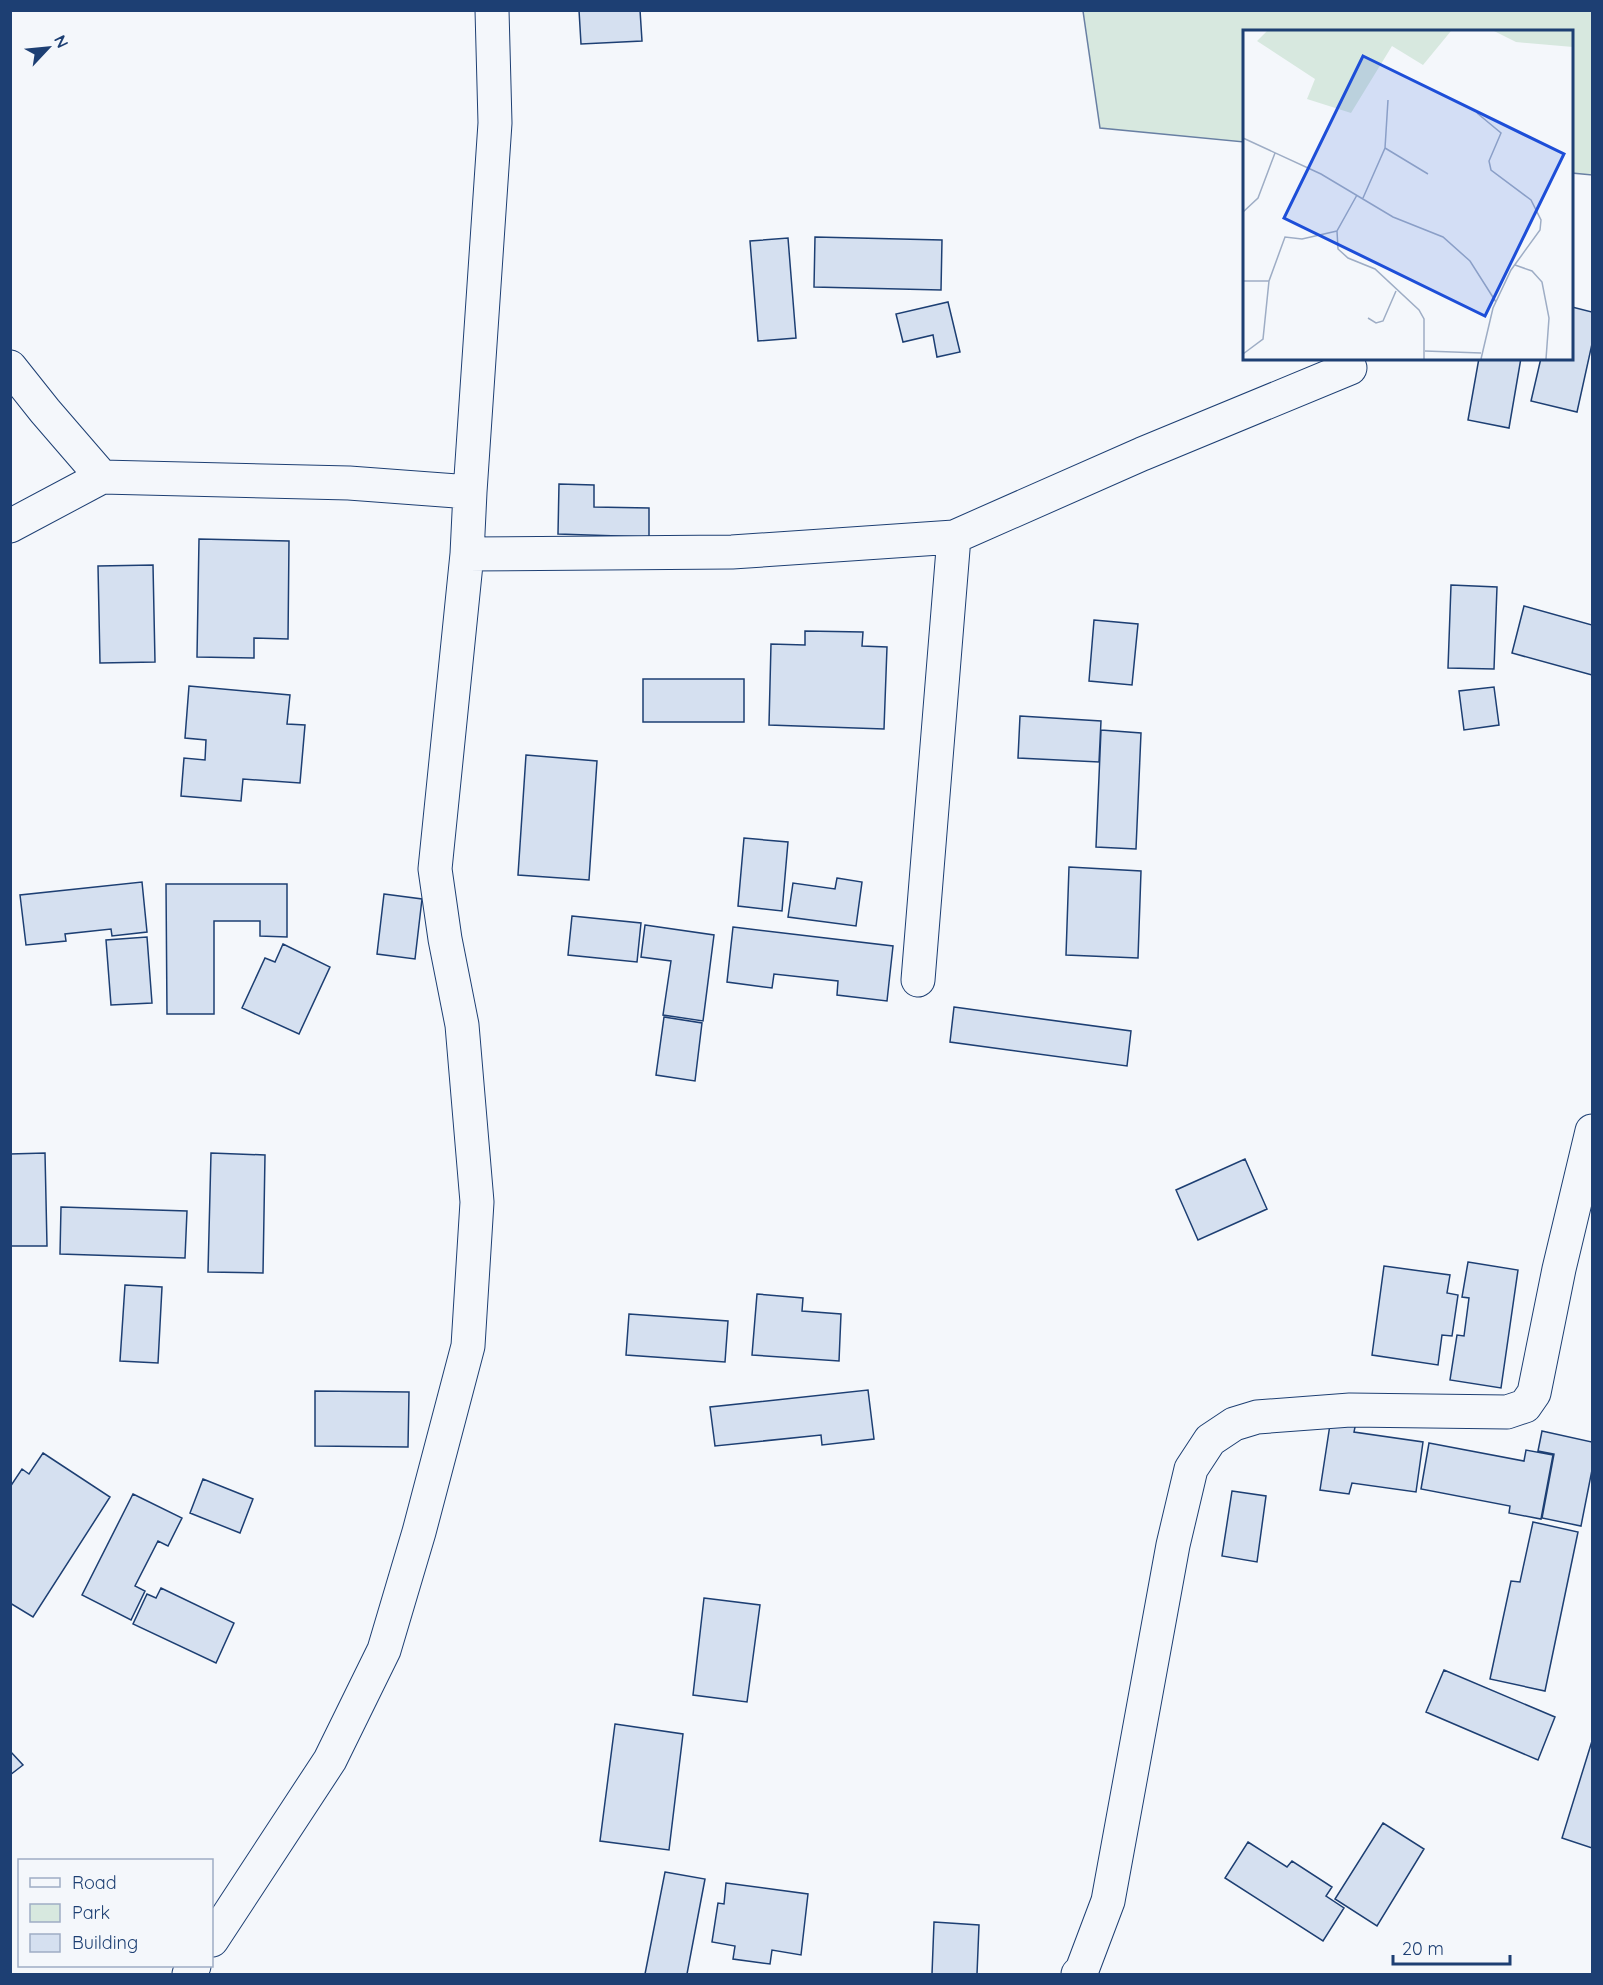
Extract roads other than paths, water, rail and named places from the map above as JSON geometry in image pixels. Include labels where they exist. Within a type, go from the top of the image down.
[{"type":"street","points":[[213,1938],[330,1760],[384,1650],[419,1532],[468,1346],[477,1202],[462,1025],[444,939],[435,869],[467,554],[495,123],[492,10]]},
{"type":"street","points":[[10,367],[102,477]]},
{"type":"street","points":[[467,554],[732,552],[954,537],[1142,454],[1350,368]]},
{"type":"street","points":[[10,526],[102,477],[349,483],[470,492]]},
{"type":"street","points":[[918,980],[954,537]]},
{"type":"street","points":[[1078,1974],[1082,1970],[1108,1901],[1173,1545],[1191,1469],[1210,1440],[1234,1424],[1257,1417],[1350,1410],[1507,1412],[1526,1406],[1534,1393],[1559,1269],[1592,1131]]}]
